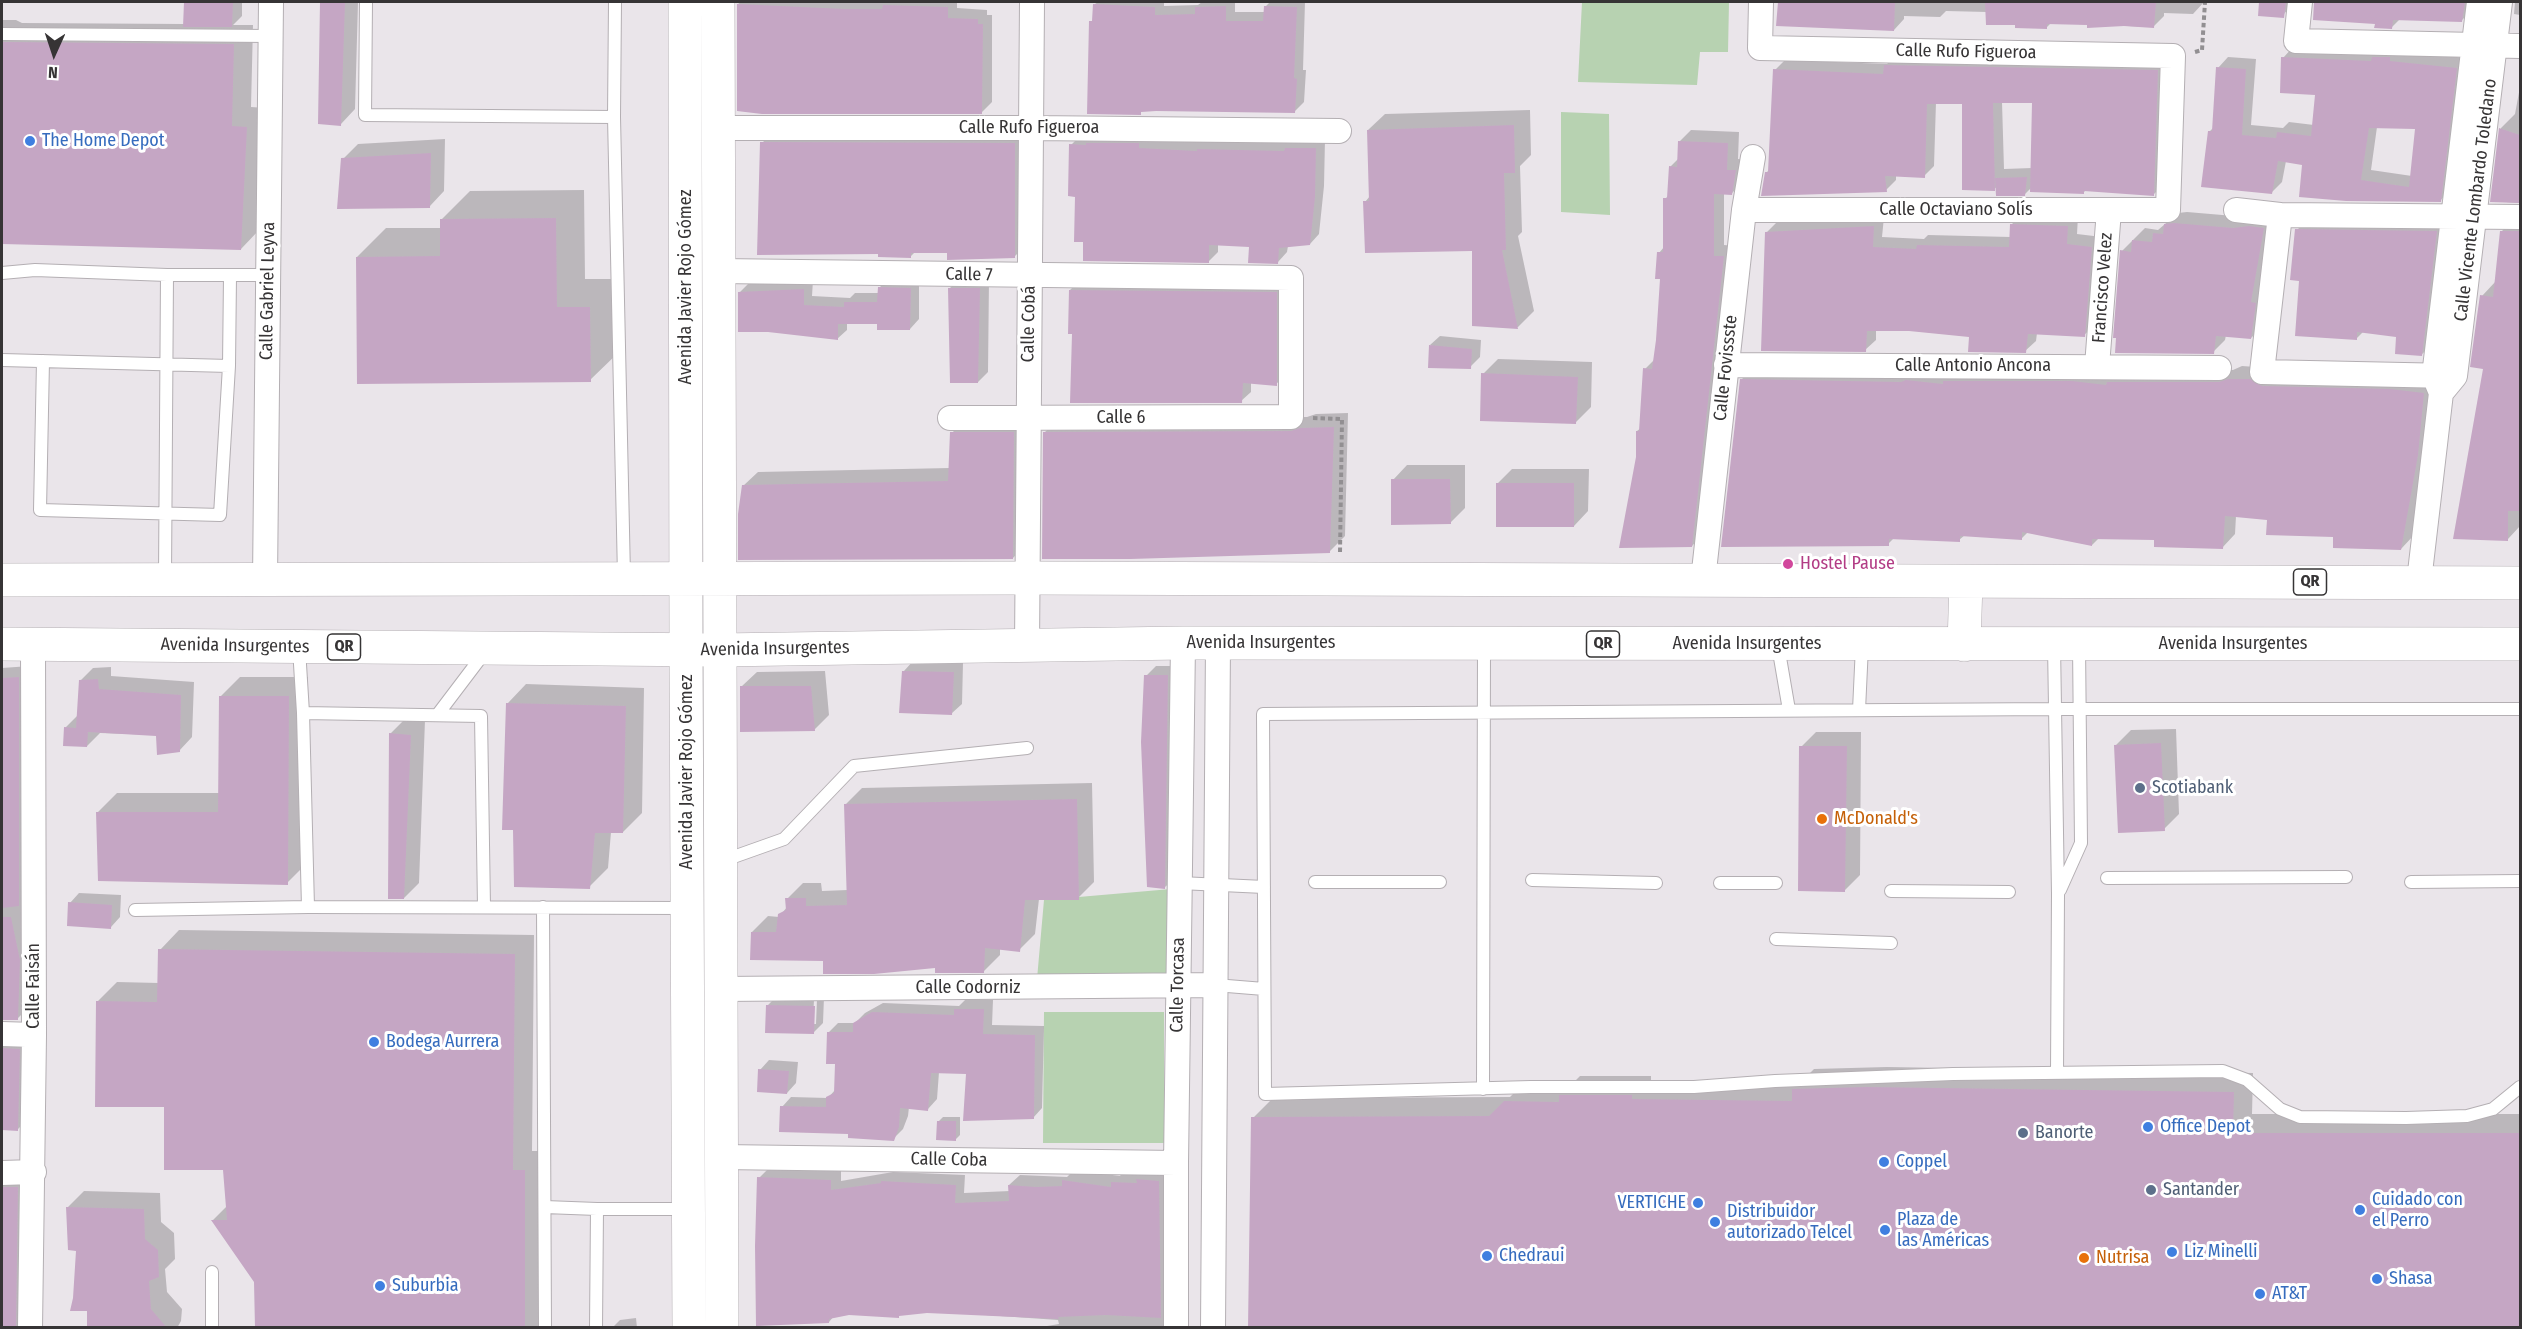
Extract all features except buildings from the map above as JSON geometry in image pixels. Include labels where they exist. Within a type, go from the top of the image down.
[{"type":"main road","name":"Avenida Javier Rojo Gómez","points":[[685,2],[688,1328]]},
{"type":"main road","name":"Avenida Javier Rojo Gómez","points":[[718,2],[722,1328]]},
{"type":"main road","name":"QR","points":[[2,580],[720,581],[1027,578],[2520,582]]},
{"type":"main road","points":[[1964,645],[1966,582]]},
{"type":"main road","name":"Avenida Insurgentes","points":[[17,644],[720,650],[1184,643],[2520,644]]},
{"type":"street","name":"Calle Gabriel Leyva","points":[[265,580],[271,2]]},
{"type":"street","name":"Calle Cobá","points":[[1026,646],[1032,2]]},
{"type":"street","name":"Calle Rufo Figueroa","points":[[1761,2],[1760,48],[2173,56],[2168,210]]},
{"type":"street","points":[[2301,2],[2296,41],[2520,46]]},
{"type":"street","name":"Calle Vicente Lombardo Toledano","points":[[2419,581],[2484,45],[2479,2]]},
{"type":"street","name":"Calle Vicente Lombardo Toledano","points":[[2484,45],[2500,2]]},
{"type":"street","name":"Calle Rufo Figueroa","points":[[719,128],[1339,131]]},
{"type":"street","name":"Calle Fovissste","points":[[1703,580],[1744,210],[1753,157]]},
{"type":"street","name":"Calle Octaviano Solís","points":[[1744,210],[2168,210]]},
{"type":"street","name":"Francisco Velez","points":[[2097,366],[2109,210]]},
{"type":"street","points":[[2236,210],[2280,215],[2520,217]]},
{"type":"street","points":[[2280,215],[2262,372],[2443,382]]},
{"type":"street","name":"Calle 7","points":[[719,271],[1291,278],[1291,417]]},
{"type":"street","name":"Calle Antonio Ancona","points":[[1726,365],[2219,368]]},
{"type":"street","name":"Calle 6","points":[[950,418],[1291,417]]},
{"type":"street","name":"Calle Torcasa","points":[[1176,1328],[1178,987],[1184,643]]},
{"type":"street","name":"Calle Torcasa","points":[[1213,1328],[1218,643]]},
{"type":"street","name":"Calle Faisán","points":[[17,644],[34,1035],[30,1328]]},
{"type":"street","name":"Calle Codorniz","points":[[721,989],[1215,985]]},
{"type":"street","points":[[2,1034],[34,1035]]},
{"type":"street","name":"Calle Coba","points":[[721,1157],[1176,1163]]},
{"type":"street","points":[[2,1173],[33,1172]]},
{"type":"lane","points":[[366,2],[365,115],[614,117]]},
{"type":"lane","points":[[615,2],[614,117],[624,580]]},
{"type":"lane","points":[[2,34],[271,36]]},
{"type":"lane","points":[[2,273],[35,270],[167,275],[268,274]]},
{"type":"lane","points":[[165,580],[167,275]]},
{"type":"lane","points":[[43,361],[40,510],[220,515],[229,366],[230,276]]},
{"type":"lane","points":[[2,360],[229,366]]},
{"type":"lane","points":[[1483,1089],[1484,644]]},
{"type":"lane","points":[[2057,1073],[2058,894],[2054,709],[2066,644]]},
{"type":"lane","points":[[2058,894],[2081,843],[2079,709],[2066,644]]},
{"type":"lane","points":[[1778,645],[1789,710]]},
{"type":"lane","points":[[1859,710],[1862,645]]},
{"type":"lane","points":[[299,647],[308,907]]},
{"type":"lane","points":[[438,714],[487,648]]},
{"type":"lane","points":[[2520,709],[1789,710],[1263,714],[1265,1094],[1694,1087],[1892,1076],[2223,1071],[2247,1080],[2280,1109],[2300,1117],[2466,1116],[2493,1109],[2520,1087]]},
{"type":"lane","points":[[303,713],[481,716],[484,907]]},
{"type":"lane","points":[[721,861],[784,839],[854,766],[1027,748]]},
{"type":"lane","points":[[2107,878],[2346,877]]},
{"type":"lane","points":[[1532,880],[1656,883]]},
{"type":"lane","points":[[2411,882],[2520,881]]},
{"type":"lane","points":[[1316,882],[1440,882]]},
{"type":"lane","points":[[1180,883],[1264,887]]},
{"type":"lane","points":[[1720,883],[1776,883]]},
{"type":"lane","points":[[1890,891],[2009,892]]},
{"type":"lane","points":[[135,910],[308,907],[687,908]]},
{"type":"lane","points":[[543,907],[545,1328]]},
{"type":"lane","points":[[1776,939],[1891,943]]},
{"type":"lane","points":[[1215,985],[1264,989]]},
{"type":"lane","points":[[545,1207],[688,1209]]},
{"type":"lane","points":[[596,1328],[597,1209]]},
{"type":"lane","points":[[212,1328],[213,1272]]},
{"type":"path","points":[[2202,50],[2205,2]]},
{"type":"path","points":[[1340,580],[1342,418]]},
{"type":"green space","points":[[1582,2],[1729,2],[1728,52],[1700,52],[1697,85],[1578,82]]},
{"type":"green space","points":[[1561,112],[1609,114],[1610,215],[1561,212]]},
{"type":"green space","points":[[1171,889],[1168,978],[1037,979],[1044,900]]},
{"type":"green space","points":[[1044,1012],[1164,1012],[1164,1143],[1043,1143]]},
{"type":"place","name":"The Home Depot","points":[[30,141]]},
{"type":"place","name":"Hostel Pause","points":[[1788,564]]},
{"type":"place","name":"Scotiabank","points":[[2140,788]]},
{"type":"place","name":"McDonald's","points":[[1822,819]]},
{"type":"place","name":"Bodega Aurrera","points":[[374,1042]]},
{"type":"place","name":"Office Depot","points":[[2148,1127]]},
{"type":"place","name":"Banorte","points":[[2023,1133]]},
{"type":"place","name":"Coppel","points":[[1884,1162]]},
{"type":"place","name":"Santander","points":[[2151,1190]]},
{"type":"place","name":"VERTICHE","points":[[1698,1203]]},
{"type":"place","name":"Cuidado con el Perro","points":[[2360,1210]]},
{"type":"place","name":"Distribuidor autorizado Telcel","points":[[1715,1222]]},
{"type":"place","name":"Plaza de las Américas","points":[[1885,1230]]},
{"type":"place","name":"Liz Minelli","points":[[2172,1252]]},
{"type":"place","name":"Chedraui","points":[[1487,1256]]},
{"type":"place","name":"Nutrisa","points":[[2084,1258]]},
{"type":"place","name":"Shasa","points":[[2377,1279]]},
{"type":"place","name":"Suburbia","points":[[380,1286]]},
{"type":"place","name":"AT&T","points":[[2260,1294]]}]
